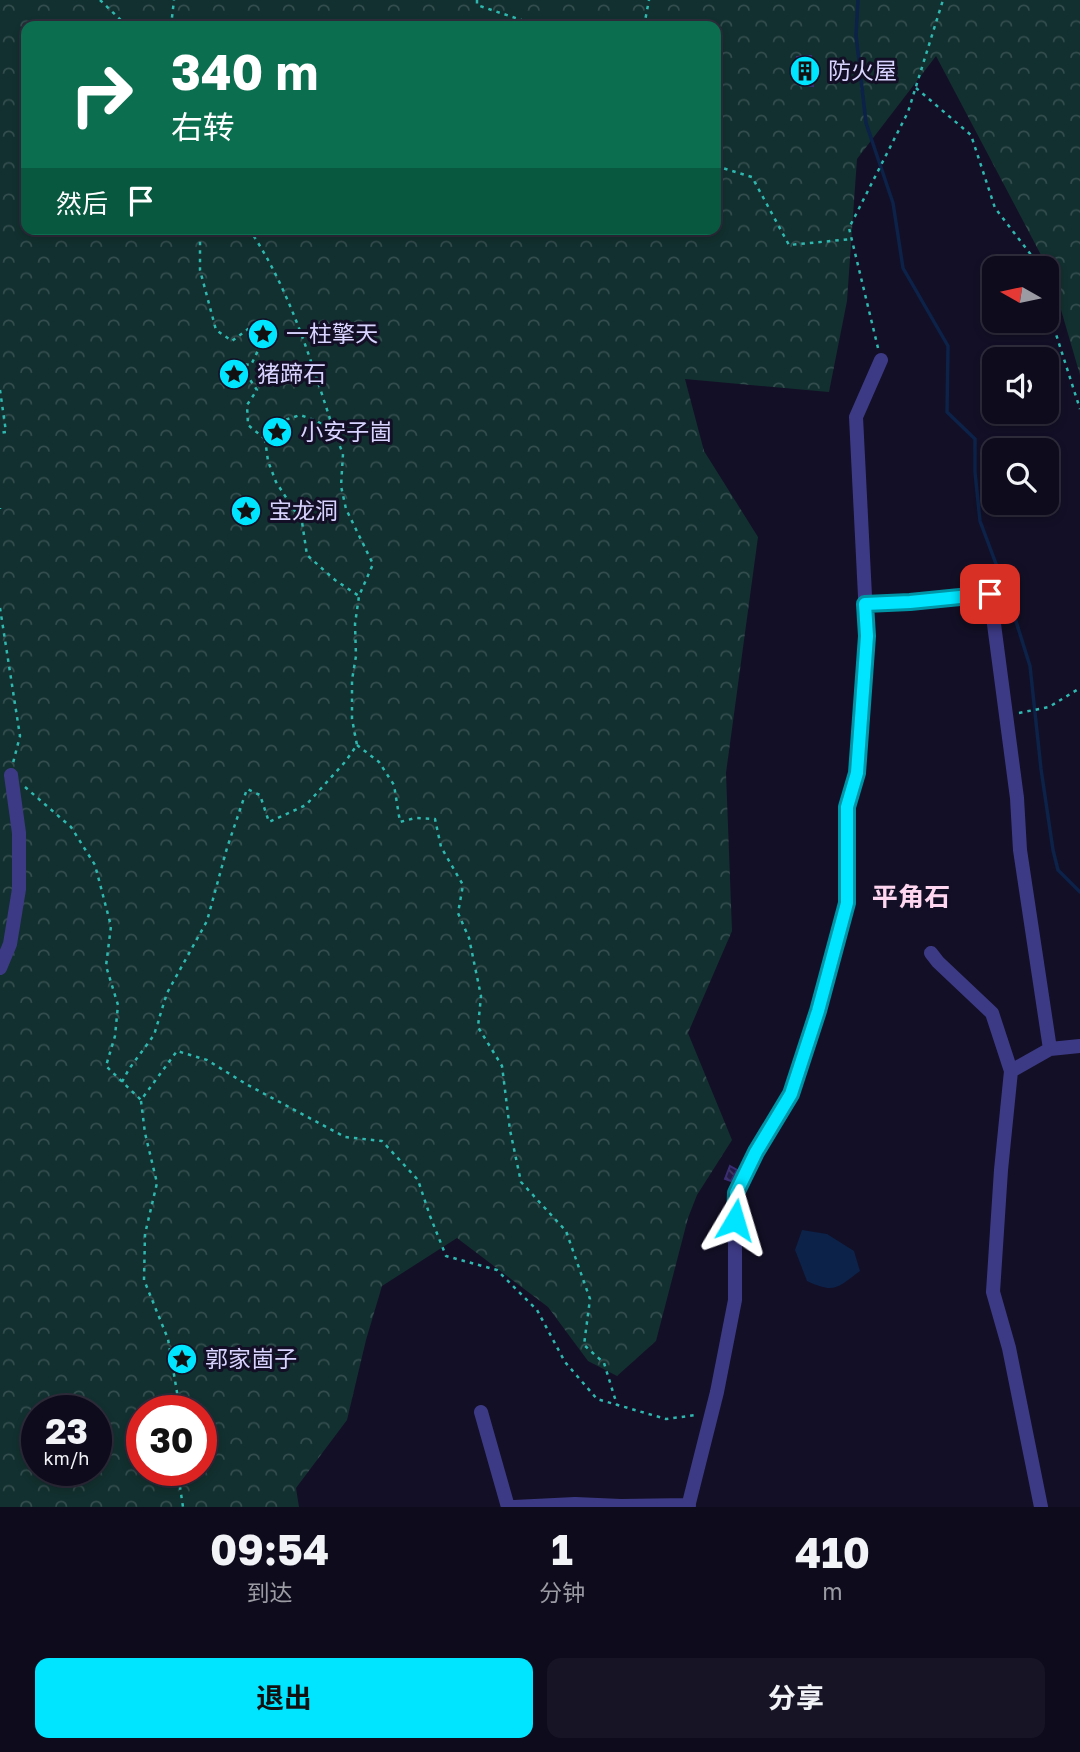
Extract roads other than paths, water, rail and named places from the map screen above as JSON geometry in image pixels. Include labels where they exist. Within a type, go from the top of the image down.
[{"type":"street","points":[[514,1507],[575,1504],[688,1506],[735,1300],[736,1193],[756,1152],[791,1094],[818,1011],[847,903],[847,807],[857,773],[867,636],[856,416],[881,360]]},
{"type":"street","points":[[865,604],[990,594],[1017,798],[1020,850],[1050,1049]]},
{"type":"street","points":[[0,968],[10,944],[19,889],[19,833],[11,775]]},
{"type":"street","points":[[931,953],[992,1013],[1011,1071],[993,1292],[1009,1348],[1041,1507]]},
{"type":"street","points":[[1011,1071],[1050,1049],[1080,1046]]},
{"type":"street","points":[[481,1412],[508,1507]]},
{"type":"water","points":[[802,1230],[827,1234],[854,1251],[860,1271],[846,1282],[830,1288],[807,1281],[795,1250]]},
{"type":"waterway","points":[[858,0],[856,35],[866,123],[893,203],[903,268],[948,346],[947,412],[975,439],[980,521],[1030,666],[1053,850],[1058,870],[1080,892]]},
{"type":"place","name":"防火屋","points":[[805,71]]},
{"type":"place","name":"一柱擎天","points":[[263,334]]},
{"type":"place","name":"猪蹄石","points":[[234,374]]},
{"type":"place","name":"小安子崮","points":[[277,432]]},
{"type":"place","name":"宝龙洞","points":[[246,511]]},
{"type":"place","name":"郭家崮子","points":[[182,1359]]},
{"type":"district","name":"平角石","points":[[911,897]]}]
